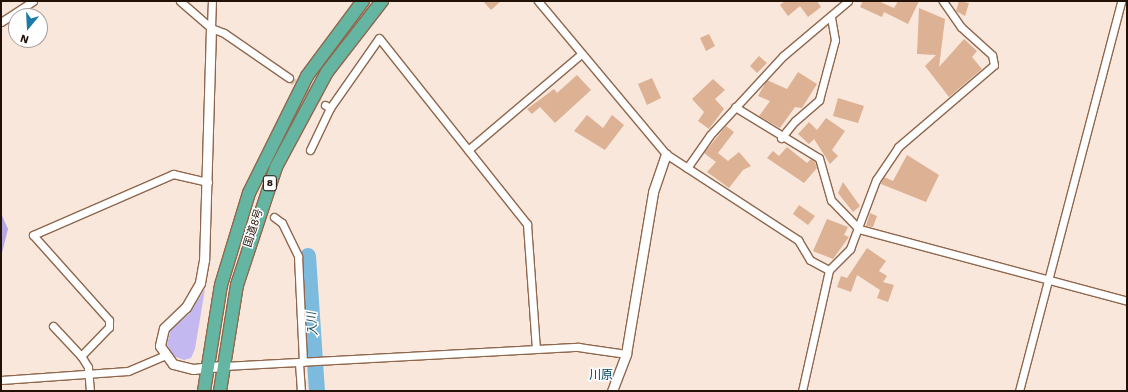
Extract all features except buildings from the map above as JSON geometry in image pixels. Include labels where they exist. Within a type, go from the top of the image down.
[{"type":"highway","name":"国道8号","points":[[204,391],[206,368],[220,284],[249,193],[308,76],[363,1]]},
{"type":"highway","name":"国道8号","points":[[220,391],[237,285],[276,167],[327,72],[382,1]]},
{"type":"street","points":[[1,22],[33,1]]},
{"type":"street","points":[[180,1],[211,28],[224,33],[289,78]]},
{"type":"street","points":[[212,1],[208,182],[200,283],[186,307],[164,328],[160,346],[164,356],[173,364],[206,368],[578,347],[626,354]]},
{"type":"street","points":[[538,1],[580,56],[666,154],[798,240],[810,260],[829,270]]},
{"type":"street","points":[[687,168],[735,107],[783,56],[831,17],[848,1]]},
{"type":"street","points":[[802,391],[829,270],[850,249],[859,229],[876,180],[898,147],[994,65],[992,56],[961,27],[943,1]]},
{"type":"street","points":[[1019,391],[1120,1]]},
{"type":"street","points":[[781,138],[795,121],[819,100],[835,40],[831,17]]},
{"type":"street","points":[[310,150],[328,106],[379,38],[527,224],[536,349]]},
{"type":"street","points":[[468,150],[580,56]]},
{"type":"street","points":[[735,107],[781,138],[819,158],[831,200],[859,229],[1127,301]]},
{"type":"street","points":[[612,391],[626,354],[653,192],[666,154]]},
{"type":"street","points":[[81,356],[109,327],[109,320],[34,235],[173,174],[208,182]]},
{"type":"street","points":[[274,217],[282,223],[298,256],[301,391]]},
{"type":"street","points":[[54,326],[81,356],[89,373],[90,391]]},
{"type":"street","points":[[1,380],[140,369],[164,356]]},
{"type":"shaded area","points":[[1,213],[8,229],[1,257]]},
{"type":"shaded area","points":[[205,289],[195,349],[191,358],[184,360],[173,356],[167,344],[171,329],[189,314]]},
{"type":"waterway","name":"入川","points":[[308,256],[317,391]]},
{"type":"tunnel","points":[[289,78],[325,105]]},
{"type":"district","name":"川原","points":[[601,376]]}]
